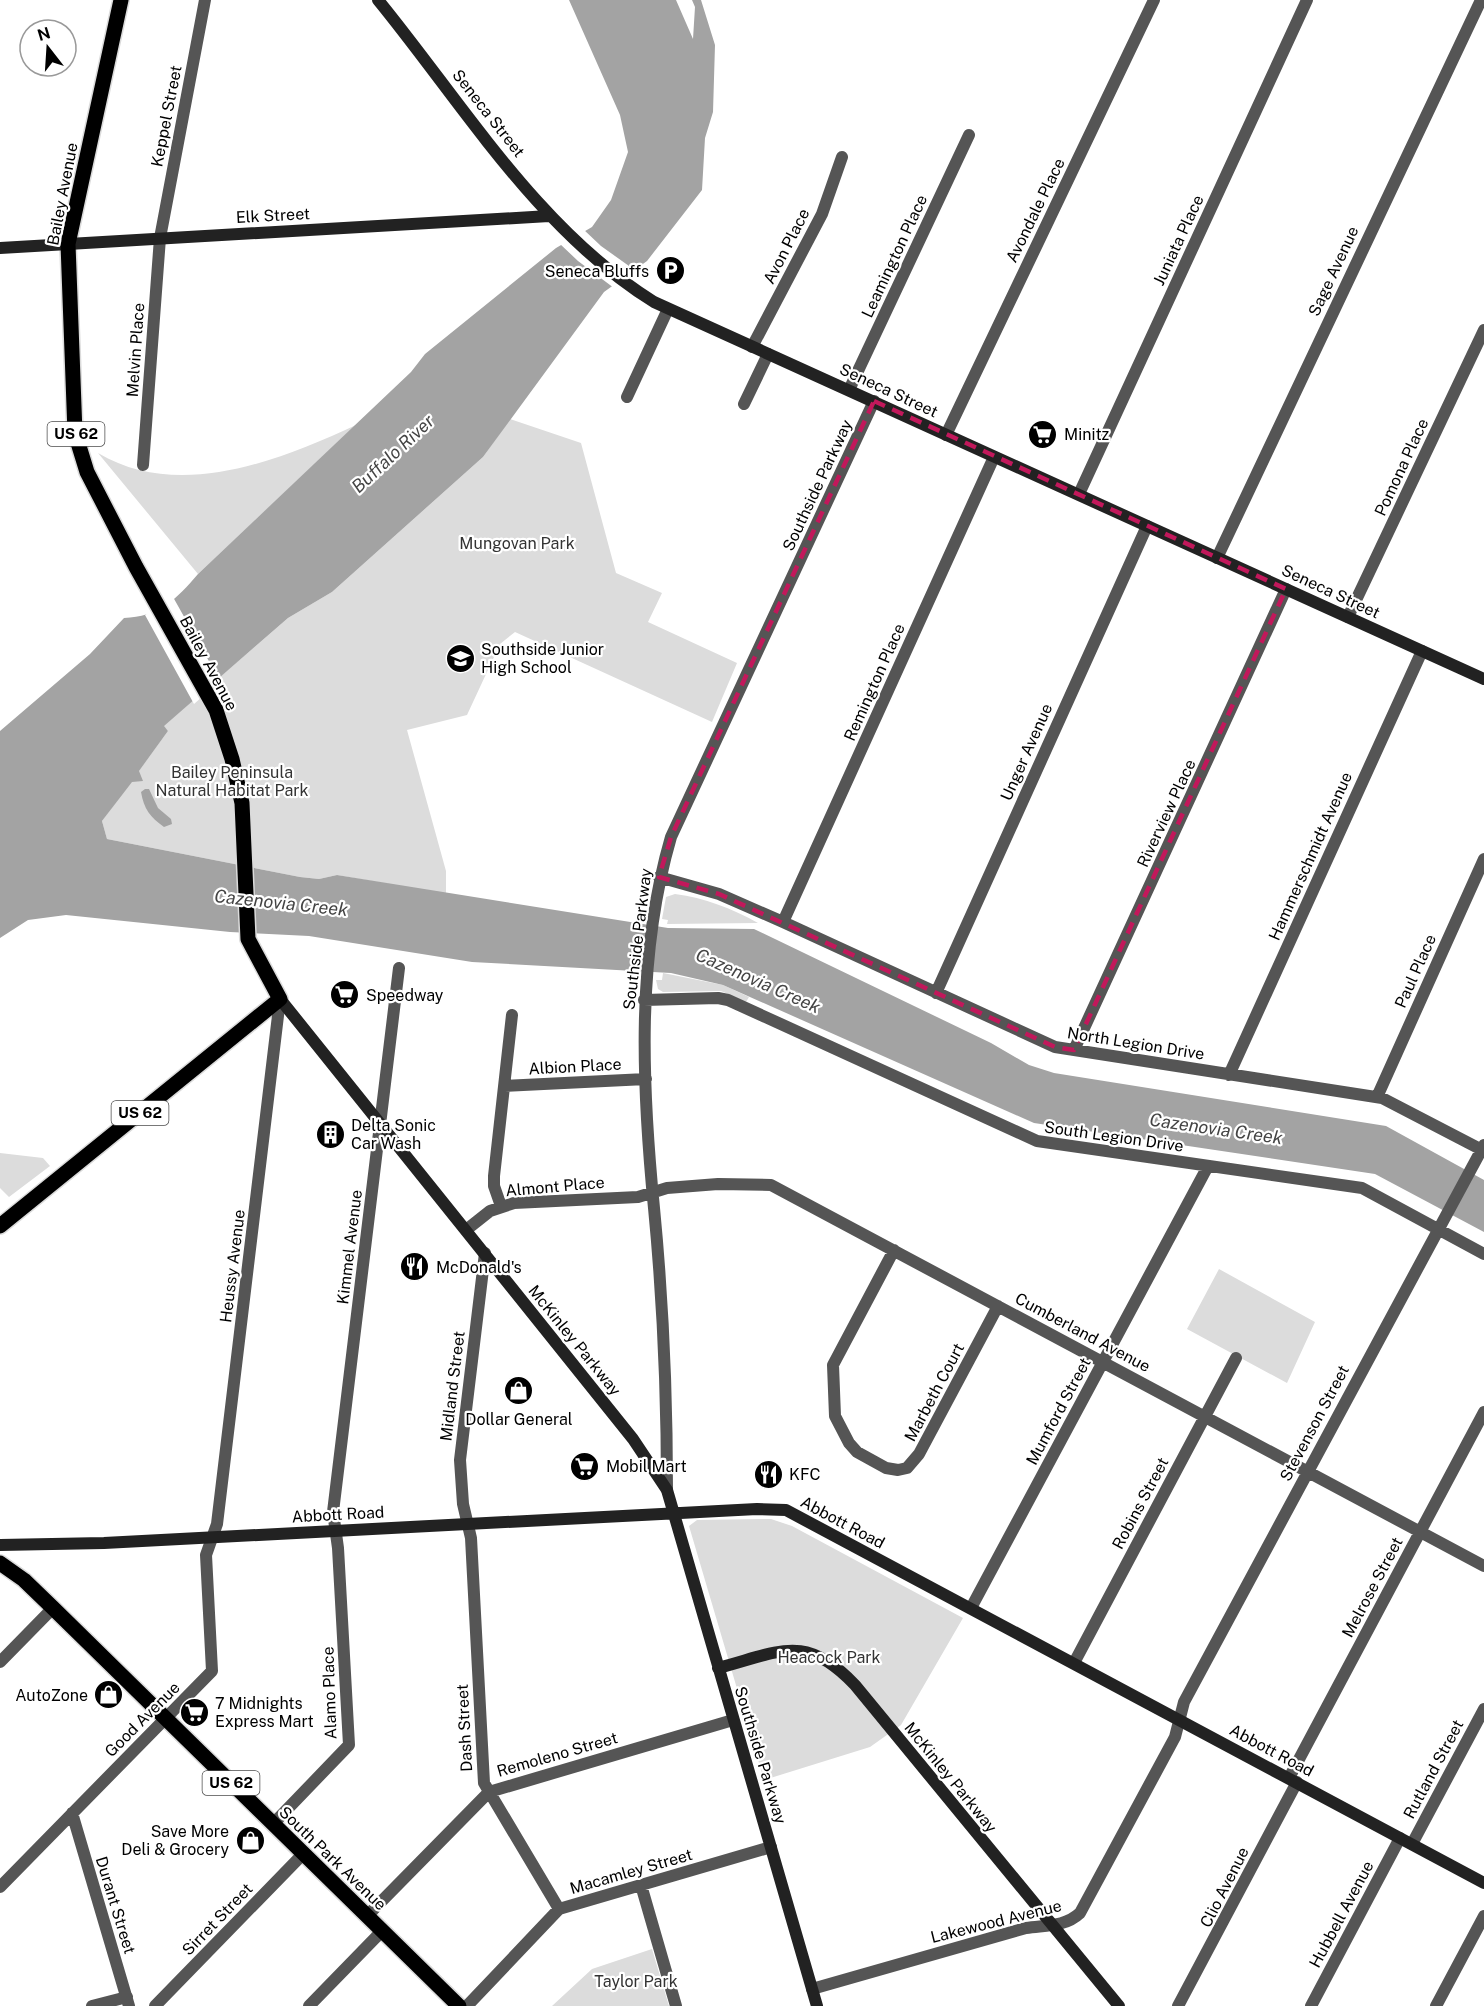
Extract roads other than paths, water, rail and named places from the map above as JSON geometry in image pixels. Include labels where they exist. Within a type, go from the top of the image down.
[{"type":"main road","name":"Bailey Avenue","points":[[121,0],[68,244],[74,409],[81,457],[157,605],[216,710],[232,759],[242,803],[242,844],[248,939],[280,999]]},
{"type":"main road","name":"US 62","points":[[0,1226],[280,999]]},
{"type":"main road","name":"South Park Avenue","points":[[0,1563],[24,1580],[54,1608],[459,2006]]},
{"type":"street","name":"Keppel Street","points":[[160,238],[205,0]]},
{"type":"street","name":"Avondale Place","points":[[946,435],[1154,0]]},
{"type":"street","name":"Juniata Place","points":[[1079,494],[1307,0]]},
{"type":"street","name":"Sage Avenue","points":[[1217,558],[1481,0]]},
{"type":"street","name":"Seneca Street","points":[[381,1],[553,220],[601,264],[649,299],[1484,678]]},
{"type":"street","name":"Leamington Place","points":[[849,390],[969,135]]},
{"type":"street","name":"Avon Place","points":[[752,347],[822,214],[842,157]]},
{"type":"street","name":"Elk Street","points":[[0,248],[160,238],[553,220]]},
{"type":"street","name":"Melvin Place","points":[[143,465],[160,238]]},
{"type":"street","points":[[627,397],[668,309]]},
{"type":"street","name":"Pomona Place","points":[[1348,617],[1484,330]]},
{"type":"street","points":[[744,404],[768,354]]},
{"type":"street","name":"Southside Parkway","points":[[667,1490],[661,1321],[646,1079],[644,1000],[659,877],[671,837],[874,401]]},
{"type":"street","name":"Remington Place","points":[[783,922],[994,457]]},
{"type":"street","name":"Unger Avenue","points":[[936,993],[1147,526]]},
{"type":"street","name":"Riverview Place","points":[[1074,1050],[1286,589]]},
{"type":"street","name":"Hammerschmidt Avenue","points":[[1229,1075],[1422,651]]},
{"type":"street","name":"Paul Place","points":[[1377,1097],[1484,859]]},
{"type":"street","name":"North Legion Drive","points":[[659,877],[719,894],[1054,1047],[1377,1097],[1481,1151]]},
{"type":"street","name":"Kimmel Avenue","points":[[335,1530],[333,1512],[399,968]]},
{"type":"street","name":"South Legion Drive","points":[[644,1000],[718,998],[728,1000],[1037,1141],[1362,1188],[1439,1225],[1484,1254]]},
{"type":"street","name":"McKinley Parkway","points":[[280,999],[639,1447],[667,1490],[674,1513]]},
{"type":"street","name":"Heussy Avenue","points":[[213,1537],[217,1524],[280,999]]},
{"type":"street","points":[[501,1206],[494,1186],[512,1015]]},
{"type":"street","name":"Albion Place","points":[[505,1086],[646,1079]]},
{"type":"street","name":"Stevenson Street","points":[[1180,1719],[1184,1702],[1439,1225],[1481,1151]]},
{"type":"street","name":"Mumford Street","points":[[971,1608],[1208,1166]]},
{"type":"street","name":"Cumberland Avenue","points":[[652,1192],[718,1184],[771,1185],[1484,1566]]},
{"type":"street","name":"Almont Place","points":[[466,1230],[490,1211],[501,1206],[526,1202],[638,1197],[652,1192]]},
{"type":"street","name":"Marbeth Court","points":[[894,1250],[833,1365],[835,1416],[842,1433],[857,1452],[886,1468],[898,1470],[907,1468],[919,1454],[998,1306]]},
{"type":"street","name":"Midland Street","points":[[468,1524],[463,1504],[460,1460],[485,1253]]},
{"type":"street","name":"Robins Street","points":[[1074,1663],[1236,1358]]},
{"type":"street","name":"Melrose Street","points":[[1293,1780],[1484,1412]]},
{"type":"street","name":"Abbott Road","points":[[0,1545],[213,1537],[757,1509],[786,1510],[1484,1882]]},
{"type":"street","name":"Southside Parkway","points":[[674,1513],[818,2006]]},
{"type":"street","name":"Dash Street","points":[[468,1524],[471,1538],[483,1777],[489,1792],[559,1909]]},
{"type":"street","name":"Alamo Place","points":[[273,1824],[349,1745],[338,1548],[335,1530]]},
{"type":"street","name":"Good Avenue","points":[[0,1887],[212,1671],[206,1555],[213,1537]]},
{"type":"street","points":[[0,1662],[54,1608]]},
{"type":"street","name":"McKinley Parkway","points":[[718,1668],[799,1650],[830,1660],[855,1685],[1119,2006]]},
{"type":"street","name":"Rutland Street","points":[[1412,1844],[1484,1709]]},
{"type":"street","name":"Lakewood Avenue","points":[[812,1989],[1026,1928],[1071,1921],[1080,1913],[1175,1737],[1180,1719]]},
{"type":"street","name":"Remoleno Street","points":[[367,1916],[489,1792],[733,1720]]},
{"type":"street","name":"Clio Avenue","points":[[1178,2006],[1293,1780]]},
{"type":"street","name":"Durant Street","points":[[72,1813],[128,2001]]},
{"type":"street","name":"Hubbell Avenue","points":[[1311,2006],[1400,1838]]},
{"type":"street","name":"Macamley Street","points":[[467,2006],[559,1909],[771,1847]]},
{"type":"street","name":"Sirret Street","points":[[155,2006],[303,1854]]},
{"type":"street","points":[[641,1885],[676,2006]]},
{"type":"street","points":[[1436,2006],[1484,1916]]},
{"type":"street","points":[[309,2006],[382,1931]]},
{"type":"street","points":[[92,2006],[128,2001]]},
{"type":"water","points":[[569,0],[676,0],[693,39],[695,7],[692,0],[701,0],[715,45],[713,112],[705,138],[702,190],[647,261],[604,292],[483,457],[332,592],[288,618],[164,726],[168,731],[139,771],[143,781],[132,782],[102,821],[107,839],[300,877],[319,879],[337,875],[668,928],[754,929],[991,1043],[1029,1065],[1054,1073],[1386,1126],[1484,1180],[1484,1232],[1375,1174],[1034,1123],[723,985],[671,973],[472,962],[309,936],[230,932],[66,915],[28,920],[0,938],[0,731],[90,654],[124,618],[147,614],[174,599],[411,372],[425,354],[556,248],[592,227],[611,200],[628,152],[620,115]]},
{"type":"water","points":[[149,789],[158,808],[171,819],[172,824],[164,827],[151,816],[142,798],[141,792]]},
{"type":"place","name":"Seneca Bluffs","points":[[670,271]]},
{"type":"place","name":"Minitz","points":[[1043,434]]},
{"type":"place","name":"Southside Junior High School","points":[[460,658]]},
{"type":"place","name":"Speedway","points":[[345,995]]},
{"type":"place","name":"Delta Sonic Car Wash","points":[[330,1134]]},
{"type":"place","name":"McDonald's","points":[[415,1267]]},
{"type":"place","name":"Dollar General","points":[[519,1391]]},
{"type":"place","name":"Mobil Mart","points":[[585,1466]]},
{"type":"place","name":"KFC","points":[[768,1474]]},
{"type":"place","name":"AutoZone","points":[[109,1695]]},
{"type":"place","name":"7 Midnights Express Mart","points":[[194,1712]]},
{"type":"place","name":"Save More Deli & Grocery","points":[[250,1840]]},
{"type":"water label","name":"Buffalo River","points":[[393,454]]},
{"type":"water label","name":"Cazenovia Creek","points":[[281,903]]},
{"type":"water label","name":"Cazenovia Creek","points":[[758,981]]},
{"type":"water label","name":"Cazenovia Creek","points":[[1216,1129]]},
{"type":"park label","name":"Mungovan Park","points":[[517,543]]},
{"type":"park label","name":"Bailey Peninsula Natural Habitat Park","points":[[232,781]]},
{"type":"park label","name":"Heacock Park","points":[[829,1657]]},
{"type":"park label","name":"Taylor Park","points":[[636,1981]]}]
